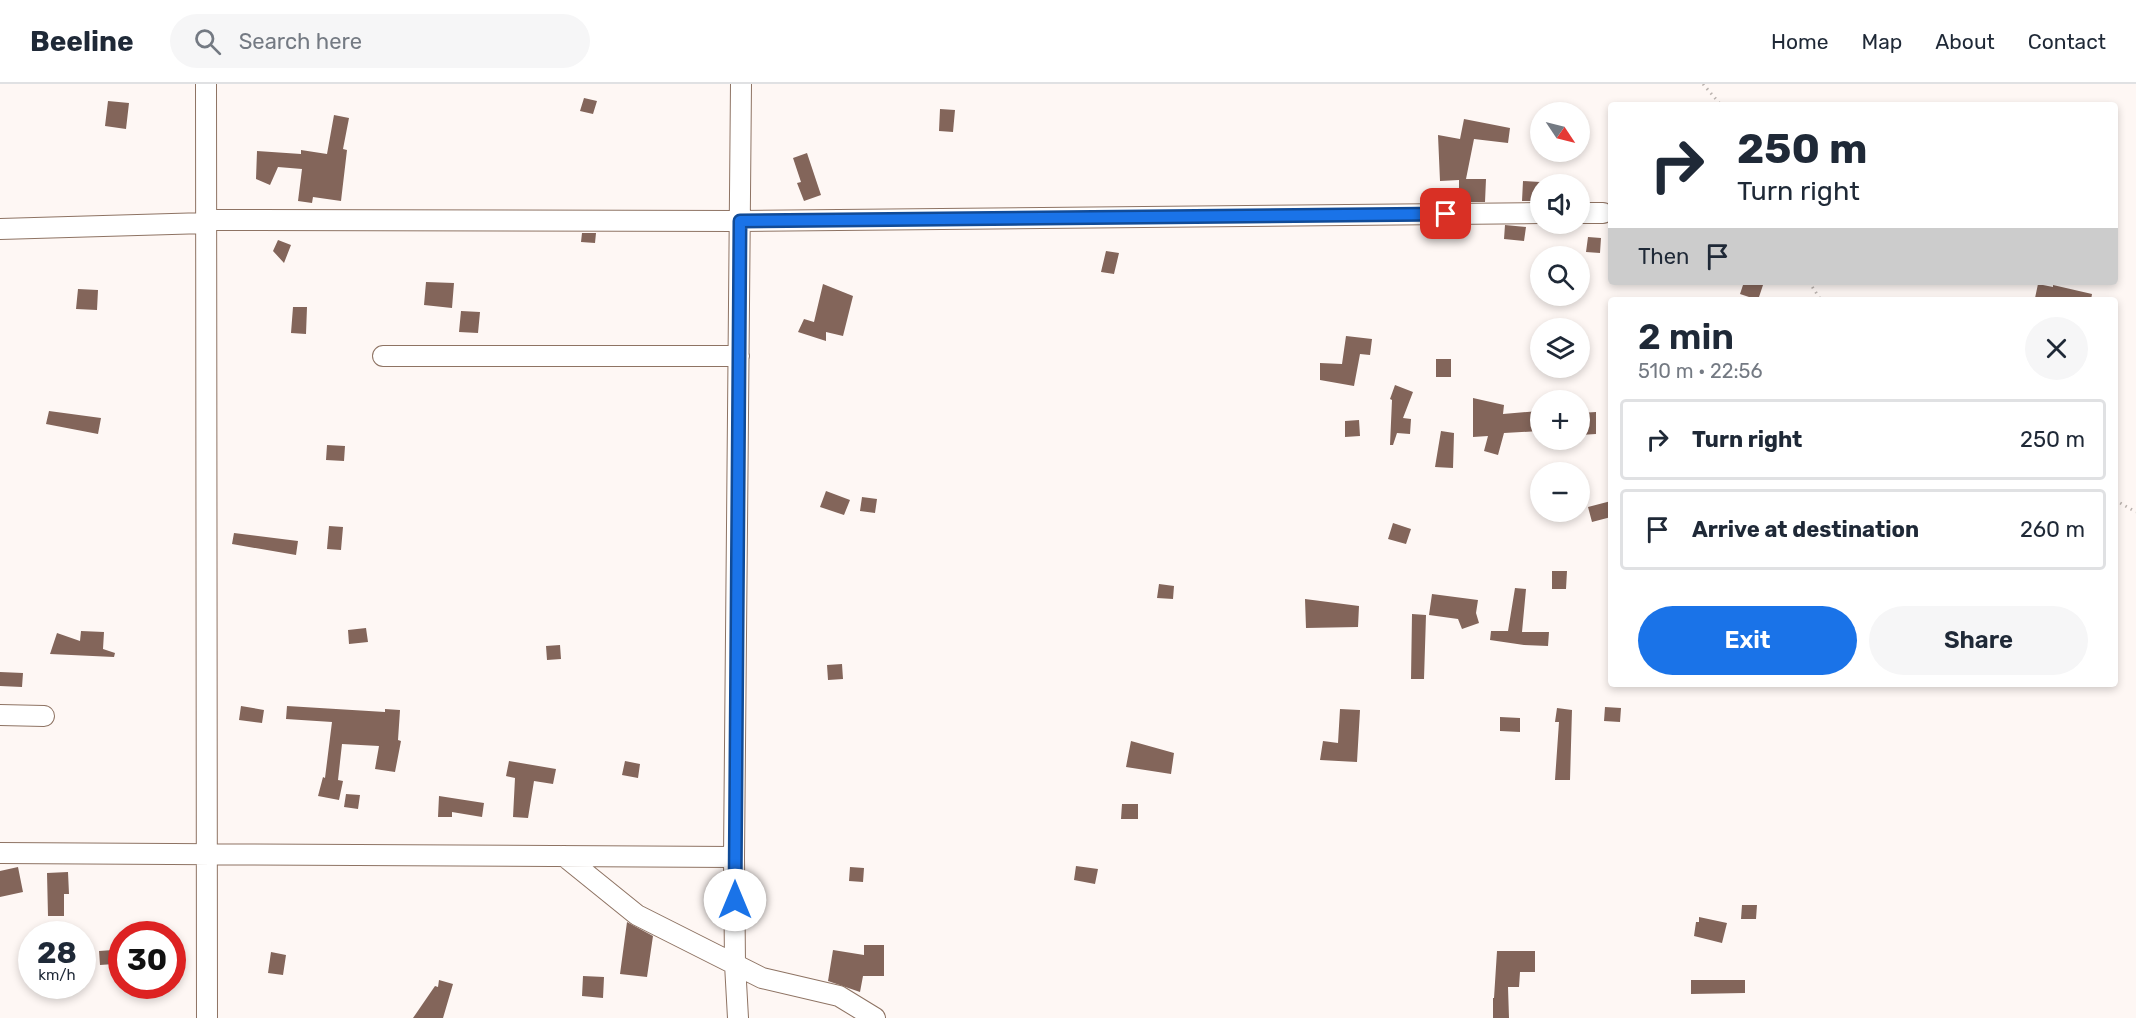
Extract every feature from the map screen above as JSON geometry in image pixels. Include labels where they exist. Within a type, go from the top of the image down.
[{"type":"street","points":[[206,84],[207,1018]]},
{"type":"street","points":[[738,1018],[734,857],[741,84]]},
{"type":"street","points":[[0,230],[206,222],[740,221],[1530,213]]},
{"type":"street","points":[[1590,213],[1603,213]]},
{"type":"street","points":[[383,356],[739,356]]},
{"type":"street","points":[[0,715],[44,716]]},
{"type":"street","points":[[0,853],[734,857]]},
{"type":"street","points":[[564,856],[637,915],[762,978],[839,996],[875,1018]]},
{"type":"path","points":[[1703,84],[1718,102]]},
{"type":"path","points":[[2118,502],[2136,512]]},
{"type":"building","points":[[584,98],[597,101],[593,114],[580,111]]},
{"type":"building","points":[[108,101],[129,103],[126,129],[105,126]]},
{"type":"building","points":[[940,109],[955,110],[953,132],[939,131]]},
{"type":"building","points":[[334,115],[349,118],[343,149],[347,150],[341,201],[313,197],[312,203],[298,201],[302,169],[278,167],[270,185],[256,179],[257,151],[301,154],[301,150],[327,154]]},
{"type":"building","points":[[1464,119],[1510,128],[1508,143],[1474,139],[1466,179],[1486,179],[1485,202],[1459,202],[1459,180],[1440,181],[1438,135],[1460,139]]},
{"type":"building","points":[[807,153],[821,195],[804,201],[797,183],[801,182],[793,158]]},
{"type":"building","points":[[1523,181],[1530,181],[1530,201],[1522,201]]},
{"type":"building","points":[[1505,225],[1526,227],[1524,241],[1504,239]]},
{"type":"building","points":[[582,233],[596,233],[595,243],[581,242]]},
{"type":"building","points":[[1588,237],[1601,238],[1600,253],[1590,252],[1590,246],[1587,246]]},
{"type":"building","points":[[278,240],[291,245],[284,263],[273,251]]},
{"type":"building","points":[[1106,251],[1119,253],[1114,274],[1101,272]]},
{"type":"building","points":[[426,282],[454,283],[452,308],[424,305]]},
{"type":"building","points":[[823,284],[853,296],[843,336],[826,332],[826,341],[798,332],[804,319],[814,322]]},
{"type":"building","points":[[1743,285],[1763,285],[1759,297],[1740,294]]},
{"type":"building","points":[[2038,285],[2053,287],[2053,285],[2092,294],[2092,297],[2035,297]]},
{"type":"building","points":[[78,289],[98,290],[97,310],[76,309]]},
{"type":"building","points":[[293,307],[307,307],[306,334],[291,333]]},
{"type":"building","points":[[461,311],[480,312],[478,333],[459,332]]},
{"type":"building","points":[[1346,336],[1372,339],[1370,355],[1360,354],[1354,386],[1320,380],[1320,363],[1342,364]]},
{"type":"building","points":[[1436,359],[1451,359],[1451,377],[1436,377]]},
{"type":"building","points":[[1395,385],[1413,392],[1403,418],[1411,419],[1410,434],[1397,433],[1393,445],[1390,445],[1392,400],[1390,399]]},
{"type":"building","points":[[1473,398],[1504,405],[1503,414],[1530,412],[1530,432],[1504,433],[1498,455],[1484,451],[1488,436],[1473,437]]},
{"type":"building","points":[[49,411],[101,418],[98,434],[46,424]]},
{"type":"building","points":[[1590,412],[1596,412],[1596,434],[1590,434]]},
{"type":"building","points":[[1359,420],[1360,436],[1345,437],[1345,421]]},
{"type":"building","points":[[1441,431],[1454,433],[1453,468],[1435,467]]},
{"type":"building","points":[[327,445],[345,446],[344,461],[326,460]]},
{"type":"building","points":[[826,491],[850,500],[844,515],[820,507]]},
{"type":"building","points":[[862,497],[877,499],[875,513],[860,511]]},
{"type":"building","points":[[1608,502],[1608,518],[1592,522],[1590,506]]},
{"type":"building","points":[[1393,523],[1411,529],[1406,544],[1388,539]]},
{"type":"building","points":[[329,526],[343,527],[341,550],[327,549]]},
{"type":"building","points":[[234,533],[298,541],[296,555],[232,544]]},
{"type":"building","points":[[1552,571],[1567,571],[1566,589],[1552,589]]},
{"type":"building","points":[[1159,584],[1174,586],[1173,599],[1157,598]]},
{"type":"building","points":[[1515,588],[1526,589],[1522,632],[1549,632],[1548,646],[1490,640],[1491,631],[1508,631]]},
{"type":"building","points":[[1432,594],[1478,600],[1476,613],[1479,623],[1462,629],[1458,619],[1429,615]]},
{"type":"building","points":[[1305,599],[1359,606],[1358,627],[1306,628]]},
{"type":"building","points":[[1412,614],[1426,615],[1424,679],[1411,679]]},
{"type":"building","points":[[366,628],[368,642],[349,644],[348,630]]},
{"type":"building","points":[[81,631],[104,632],[103,649],[115,653],[114,657],[50,654],[57,633],[80,641]]},
{"type":"building","points":[[560,645],[561,659],[547,660],[546,646]]},
{"type":"building","points":[[842,664],[843,679],[828,680],[827,665]]},
{"type":"building","points":[[0,672],[23,673],[22,687],[0,686]]},
{"type":"building","points":[[241,706],[264,710],[262,723],[239,720]]},
{"type":"building","points":[[287,706],[385,712],[385,709],[400,710],[398,740],[401,741],[395,772],[375,769],[379,746],[342,744],[338,780],[343,781],[339,800],[318,796],[323,777],[325,778],[332,722],[286,719]]},
{"type":"building","points":[[1605,707],[1621,708],[1620,722],[1604,721]]},
{"type":"building","points":[[1557,708],[1572,710],[1570,780],[1555,780],[1559,722],[1555,722]]},
{"type":"building","points":[[1340,709],[1360,710],[1357,762],[1320,760],[1323,741],[1338,743]]},
{"type":"building","points":[[1500,717],[1520,718],[1520,732],[1500,731]]},
{"type":"building","points":[[1131,741],[1174,753],[1171,774],[1126,767]]},
{"type":"building","points":[[509,761],[556,769],[553,784],[534,781],[528,818],[513,817],[515,778],[506,776]]},
{"type":"building","points":[[625,761],[640,764],[638,778],[622,775]]},
{"type":"building","points":[[346,794],[360,795],[358,809],[344,807]]},
{"type":"building","points":[[439,796],[484,803],[482,817],[452,812],[452,817],[438,817]]},
{"type":"building","points":[[1122,804],[1138,804],[1138,819],[1121,819]]},
{"type":"building","points":[[1076,866],[1098,869],[1095,884],[1074,880]]},
{"type":"building","points":[[18,867],[23,892],[0,897],[0,871]]},
{"type":"building","points":[[850,867],[864,868],[863,882],[849,881]]},
{"type":"building","points":[[68,872],[69,894],[64,894],[64,916],[48,916],[47,873]]},
{"type":"building","points":[[1742,905],[1757,905],[1756,919],[1741,919]]},
{"type":"building","points":[[1699,917],[1727,923],[1722,943],[1694,936]]},
{"type":"building","points":[[627,922],[653,936],[647,977],[620,974]]},
{"type":"building","points":[[864,945],[884,945],[884,976],[863,976],[860,992],[828,981],[833,950],[864,955]]},
{"type":"building","points":[[108,950],[108,964],[100,965],[99,951]]},
{"type":"building","points":[[1497,951],[1535,951],[1535,972],[1520,972],[1519,987],[1508,987],[1509,1018],[1493,1018]]},
{"type":"building","points":[[271,952],[286,955],[283,975],[268,973]]},
{"type":"building","points":[[583,976],[604,977],[603,998],[582,996]]},
{"type":"building","points":[[439,980],[453,984],[443,1018],[413,1018],[435,986],[438,987]]},
{"type":"building","points":[[1691,980],[1745,980],[1745,993],[1691,994]]},
{"type":"route","points":[[735,900],[740,221],[1446,214]]}]
